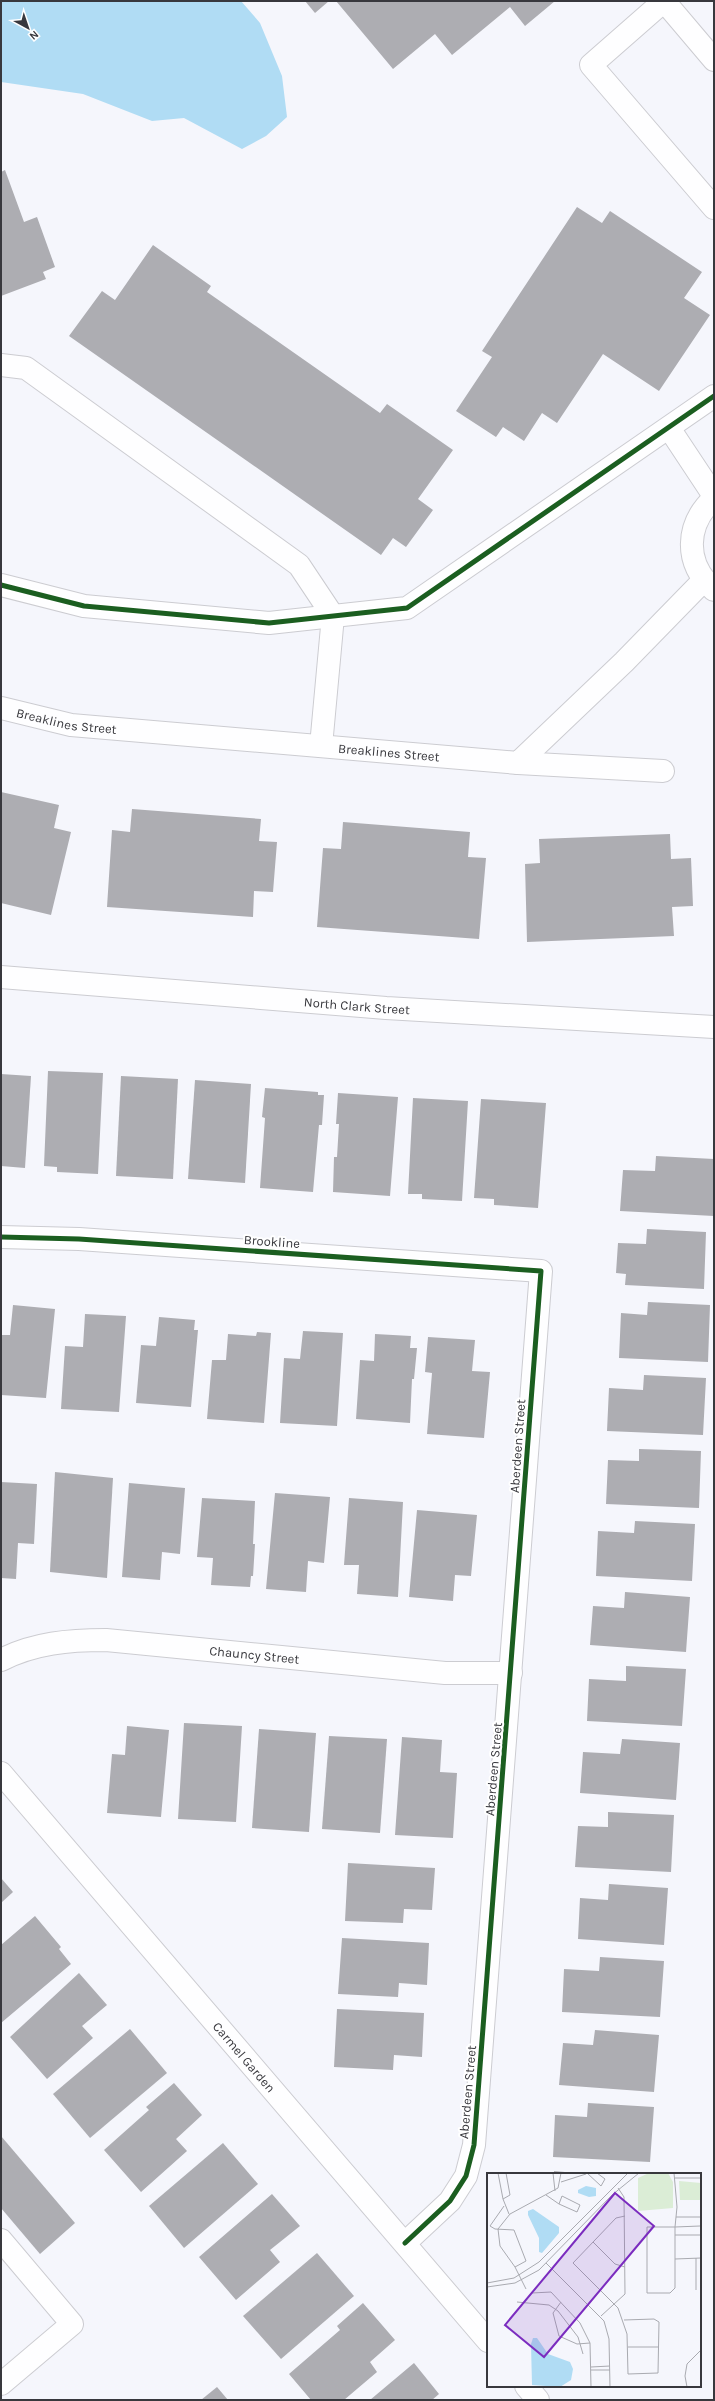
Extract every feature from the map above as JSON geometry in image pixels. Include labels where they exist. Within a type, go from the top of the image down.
[{"type":"street","points":[[714,60],[664,1],[591,65],[714,208]]},
{"type":"street","points":[[1,365],[26,368],[299,565],[332,616],[321,746]]},
{"type":"street","points":[[1,585],[84,606],[269,622],[407,608],[714,396]]},
{"type":"street","points":[[518,763],[624,662],[709,585],[696,567],[691,552],[691,536],[695,521],[703,508],[714,497],[669,428]]},
{"type":"street","name":"Breaklines Street","points":[[1,708],[71,725],[518,763],[663,771]]},
{"type":"street","name":"North Clark Street","points":[[1,978],[386,1008],[714,1027]]},
{"type":"street","name":"Brookline","points":[[1,1237],[87,1240],[541,1271]]},
{"type":"street","name":"Aberdeen Street","points":[[405,2243],[450,2201],[466,2176],[474,2145],[541,1271]]},
{"type":"street","name":"Chauncy Street","points":[[1,1660],[40,1645],[72,1640],[106,1640],[445,1673],[511,1673]]},
{"type":"street","name":"Carmel Garden","points":[[1,1773],[487,2340]]},
{"type":"street","points":[[1,2240],[72,2324],[1,2384]]},
{"type":"street","points":[[527,2387],[538,2400]]},
{"type":"water","points":[[1,1],[241,1],[260,23],[282,76],[287,117],[266,136],[242,149],[184,118],[152,121],[83,94],[1,82]]},
{"type":"building","points":[[305,1],[329,1],[315,13]]},
{"type":"building","points":[[336,1],[555,1],[525,26],[510,7],[452,55],[435,34],[393,69]]},
{"type":"building","points":[[5,170],[24,222],[37,217],[55,267],[43,272],[46,279],[1,296],[1,172]]},
{"type":"building","points":[[577,207],[602,223],[610,211],[702,272],[684,298],[710,315],[659,391],[603,354],[557,423],[542,413],[524,441],[503,427],[496,437],[456,411],[492,357],[482,351]]},
{"type":"building","points":[[153,245],[211,286],[207,292],[380,413],[387,404],[453,450],[418,499],[433,510],[406,547],[393,538],[381,555],[69,336],[102,291],[115,300]]},
{"type":"building","points":[[1,792],[59,805],[54,828],[71,832],[51,915],[1,903]]},
{"type":"building","points":[[132,809],[261,819],[259,841],[277,842],[273,892],[254,891],[253,917],[107,907],[112,830],[130,832]]},
{"type":"building","points":[[343,822],[470,832],[468,857],[486,858],[479,939],[317,927],[323,848],[341,849]]},
{"type":"building","points":[[670,834],[671,859],[691,858],[693,906],[672,907],[674,936],[527,942],[525,864],[540,863],[539,839]]},
{"type":"building","points":[[48,1071],[103,1073],[98,1174],[57,1172],[57,1167],[44,1166]]},
{"type":"building","points":[[1,1074],[31,1076],[25,1168],[1,1166]]},
{"type":"building","points":[[121,1076],[178,1079],[173,1179],[116,1176]]},
{"type":"building","points":[[195,1080],[251,1084],[245,1183],[188,1179]]},
{"type":"building","points":[[265,1088],[318,1092],[318,1095],[324,1095],[322,1125],[319,1125],[313,1192],[260,1188],[265,1118],[262,1117]]},
{"type":"building","points":[[338,1093],[398,1097],[390,1196],[333,1192],[334,1157],[337,1157],[339,1124],[336,1124]]},
{"type":"building","points":[[413,1098],[468,1101],[462,1201],[422,1199],[422,1194],[408,1194]]},
{"type":"building","points":[[481,1099],[546,1103],[538,1208],[494,1205],[494,1199],[474,1198]]},
{"type":"building","points":[[656,1156],[714,1159],[714,1216],[620,1211],[623,1170],[655,1171]]},
{"type":"building","points":[[647,1229],[706,1232],[704,1289],[625,1285],[626,1274],[616,1273],[618,1243],[646,1244]]},
{"type":"building","points":[[648,1302],[710,1305],[708,1362],[619,1358],[621,1313],[647,1315]]},
{"type":"building","points":[[13,1305],[55,1309],[46,1398],[1,1395],[1,1335],[10,1335]]},
{"type":"building","points":[[85,1314],[126,1316],[119,1412],[61,1409],[65,1346],[83,1347]]},
{"type":"building","points":[[159,1317],[195,1320],[194,1330],[198,1330],[191,1407],[136,1403],[141,1345],[156,1346]]},
{"type":"building","points":[[303,1331],[343,1333],[337,1426],[280,1423],[284,1358],[300,1359]]},
{"type":"building","points":[[257,1332],[271,1333],[264,1423],[207,1419],[212,1360],[226,1360],[228,1334],[256,1336]]},
{"type":"building","points":[[375,1334],[411,1336],[410,1348],[417,1348],[414,1379],[412,1379],[410,1423],[356,1419],[360,1360],[374,1361]]},
{"type":"building","points":[[428,1337],[475,1340],[472,1371],[490,1372],[484,1438],[427,1434],[432,1373],[425,1372]]},
{"type":"building","points":[[644,1375],[706,1378],[703,1435],[607,1431],[609,1388],[643,1390]]},
{"type":"building","points":[[639,1449],[701,1451],[699,1508],[606,1504],[608,1460],[639,1461]]},
{"type":"building","points":[[55,1472],[113,1478],[107,1578],[50,1572]]},
{"type":"building","points":[[1,1482],[37,1484],[34,1544],[18,1543],[16,1579],[1,1578]]},
{"type":"building","points":[[129,1483],[185,1488],[180,1554],[162,1552],[160,1580],[122,1577]]},
{"type":"building","points":[[275,1493],[330,1497],[324,1563],[308,1561],[306,1592],[266,1589]]},
{"type":"building","points":[[202,1498],[255,1501],[253,1544],[255,1544],[253,1576],[251,1576],[250,1587],[211,1585],[213,1558],[197,1557]]},
{"type":"building","points":[[349,1498],[403,1502],[398,1597],[357,1594],[359,1565],[344,1565]]},
{"type":"building","points":[[417,1510],[477,1515],[471,1576],[455,1575],[453,1601],[409,1597]]},
{"type":"building","points":[[635,1521],[695,1524],[692,1581],[596,1576],[598,1531],[634,1533]]},
{"type":"building","points":[[625,1592],[690,1597],[686,1652],[590,1645],[593,1606],[624,1608]]},
{"type":"building","points":[[626,1666],[686,1669],[682,1726],[587,1721],[589,1679],[626,1681]]},
{"type":"building","points":[[184,1723],[242,1726],[236,1822],[178,1819]]},
{"type":"building","points":[[127,1726],[169,1730],[161,1817],[107,1813],[112,1754],[125,1755]]},
{"type":"building","points":[[259,1729],[316,1733],[309,1832],[252,1828]]},
{"type":"building","points":[[329,1736],[387,1739],[380,1833],[322,1829]]},
{"type":"building","points":[[402,1737],[442,1740],[440,1772],[457,1773],[453,1838],[395,1835]]},
{"type":"building","points":[[622,1739],[680,1743],[676,1800],[580,1793],[583,1752],[620,1754]]},
{"type":"building","points":[[608,1812],[674,1815],[671,1872],[575,1867],[578,1826],[608,1827]]},
{"type":"building","points":[[348,1863],[435,1868],[432,1910],[404,1909],[403,1923],[345,1921]]},
{"type":"building","points":[[1,1878],[13,1892],[1,1903]]},
{"type":"building","points":[[609,1884],[668,1888],[664,1945],[578,1939],[580,1898],[608,1900]]},
{"type":"building","points":[[35,1916],[61,1947],[59,1949],[71,1964],[1,2023],[1,1945]]},
{"type":"building","points":[[342,1938],[429,1943],[427,1985],[399,1983],[398,1997],[338,1994]]},
{"type":"building","points":[[600,1957],[664,1961],[660,2017],[562,2012],[564,1969],[599,1971]]},
{"type":"building","points":[[79,1973],[107,2005],[82,2026],[93,2038],[47,2079],[10,2037]]},
{"type":"building","points":[[337,2009],[424,2013],[422,2057],[394,2055],[393,2070],[334,2067]]},
{"type":"building","points":[[130,2029],[167,2073],[90,2138],[53,2094]]},
{"type":"building","points":[[595,2030],[659,2035],[654,2092],[559,2085],[563,2043],[593,2045]]},
{"type":"building","points":[[174,2083],[202,2115],[176,2139],[187,2151],[141,2192],[104,2150],[149,2110],[146,2107]]},
{"type":"building","points":[[588,2103],[654,2107],[650,2162],[553,2157],[555,2115],[587,2117]]},
{"type":"building","points":[[1,2136],[75,2223],[40,2254],[1,2208]]},
{"type":"building","points":[[223,2143],[258,2184],[184,2248],[149,2206]]},
{"type":"building","points":[[554,2171],[576,2173],[554,2173]]},
{"type":"building","points":[[272,2194],[300,2226],[270,2250],[280,2262],[236,2300],[199,2257]]},
{"type":"building","points":[[317,2253],[354,2296],[281,2359],[243,2316]]},
{"type":"building","points":[[363,2303],[395,2340],[370,2362],[377,2372],[344,2400],[311,2400],[289,2374],[340,2330],[337,2326]]},
{"type":"building","points":[[414,2363],[439,2394],[432,2400],[370,2400]]},
{"type":"building","points":[[217,2387],[228,2400],[201,2400]]},
{"type":"cycle path","points":[[1,585],[84,606],[269,623],[407,608],[714,396]]},
{"type":"cycle path","points":[[1,1237],[79,1239],[541,1271],[474,2145],[466,2176],[450,2201],[405,2243]]}]
